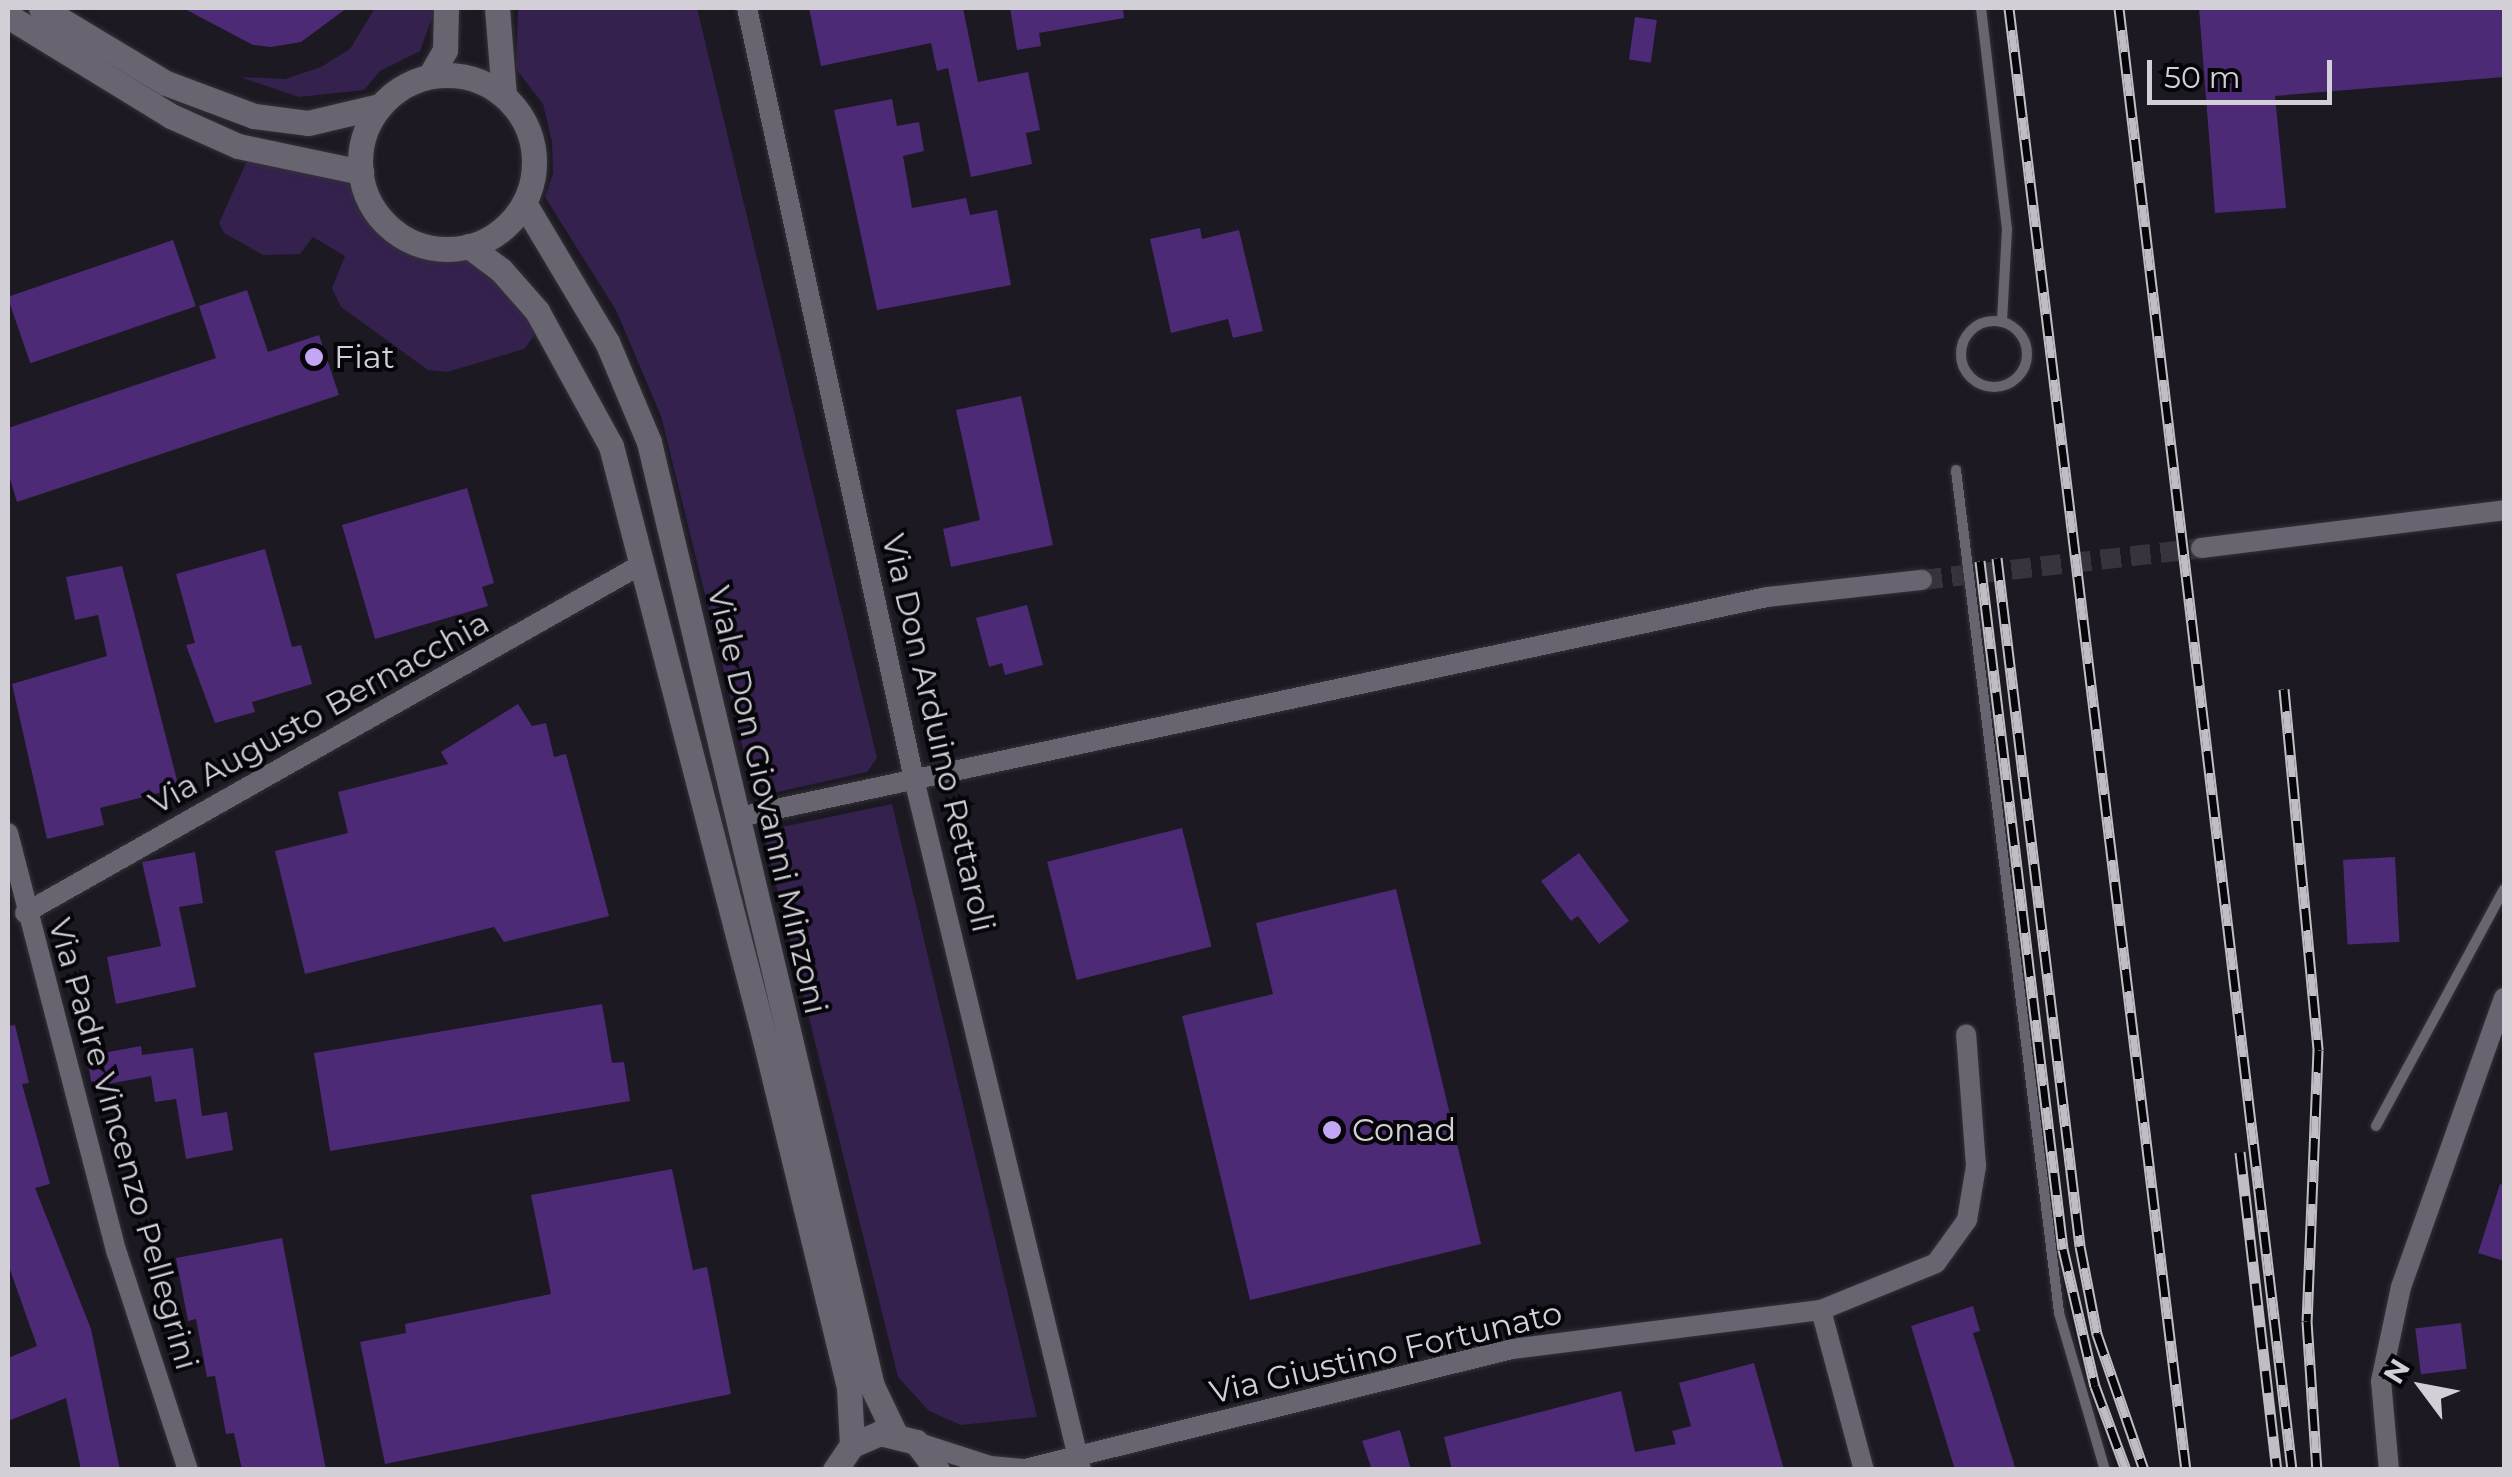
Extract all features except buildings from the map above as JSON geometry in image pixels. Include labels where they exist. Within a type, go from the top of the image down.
[{"type":"main road","points":[[42,8],[166,83],[254,116],[308,123],[380,106]]},
{"type":"main road","points":[[430,76],[445,50],[446,8]]},
{"type":"main road","points":[[497,8],[504,95],[533,145],[534,175],[524,202],[501,230],[469,246],[440,249],[399,233],[369,201],[361,172],[364,137],[380,106],[403,86],[430,76],[469,77],[504,95]]},
{"type":"main road","points":[[8,16],[188,124],[238,146],[361,172]]},
{"type":"main road","name":"Viale Don Giovanni Minzoni","points":[[524,202],[607,342],[648,442],[872,1386],[906,1438],[938,1470]]},
{"type":"main road","name":"Viale Don Giovanni Minzoni","points":[[469,246],[502,270],[568,360],[611,446],[844,1369],[838,1461],[906,1438]]},
{"type":"street","name":"Via Don Arduino Rettaroli","points":[[748,8],[914,780],[1079,1462]]},
{"type":"street","points":[[2202,548],[2504,510]]},
{"type":"street","name":"Via Augusto Bernacchia","points":[[25,913],[642,564]]},
{"type":"street","points":[[740,818],[1767,597],[1922,580]]},
{"type":"street","name":"Via Padre Vincenzo Pellegrini","points":[[8,833],[25,913],[117,1254],[188,1470]]},
{"type":"street","points":[[2389,1470],[2380,1380],[2401,1286],[2504,998]]},
{"type":"street","name":"Via Giustino Fortunato","points":[[906,1438],[990,1466],[1022,1469],[1079,1462],[1512,1350],[1821,1310],[1936,1262],[1967,1220],[1976,1166],[1966,1034]]},
{"type":"street","points":[[1821,1310],[1864,1470]]},
{"type":"lane","points":[[1981,8],[2007,229],[2002,322]]},
{"type":"lane","points":[[2002,322],[2020,335],[2026,357],[2008,384],[1986,386],[1967,374],[1964,341],[1979,325],[2002,322]]},
{"type":"lane","points":[[1956,470],[2058,1313],[2105,1470]]},
{"type":"lane","points":[[2376,1126],[2504,890]]},
{"type":"shaded area","points":[[375,8],[434,8],[434,13],[420,51],[380,71],[364,90],[299,97],[240,77],[285,79],[321,67],[350,49]]},
{"type":"shaded area","points":[[518,8],[697,8],[877,758],[867,772],[773,793],[751,781],[661,416],[616,310],[545,197],[553,173],[552,142],[543,104],[516,69]]},
{"type":"shaded area","points":[[254,158],[344,177],[373,225],[399,245],[436,256],[469,254],[531,317],[534,336],[524,349],[447,372],[428,370],[341,307],[332,288],[345,256],[313,237],[300,254],[263,255],[224,233],[219,223],[246,163]]},
{"type":"shaded area","points":[[892,804],[1037,1417],[961,1425],[929,1411],[898,1377],[766,844],[772,829]]},
{"type":"tunnel","points":[[1922,580],[2201,548]]},
{"type":"railway","points":[[2009,8],[2186,1470]]},
{"type":"railway","points":[[2119,8],[2292,1470]]},
{"type":"railway","points":[[1997,558],[2080,1246],[2097,1334],[2144,1470]]},
{"type":"railway","points":[[1980,561],[2063,1249],[2095,1386],[2126,1470]]},
{"type":"railway","points":[[2284,689],[2318,1050],[2307,1321],[2317,1470]]},
{"type":"railway","points":[[2240,1152],[2277,1470]]},
{"type":"place","name":"Fiat","points":[[314,357]]},
{"type":"place","name":"Conad","points":[[1332,1130]]}]
